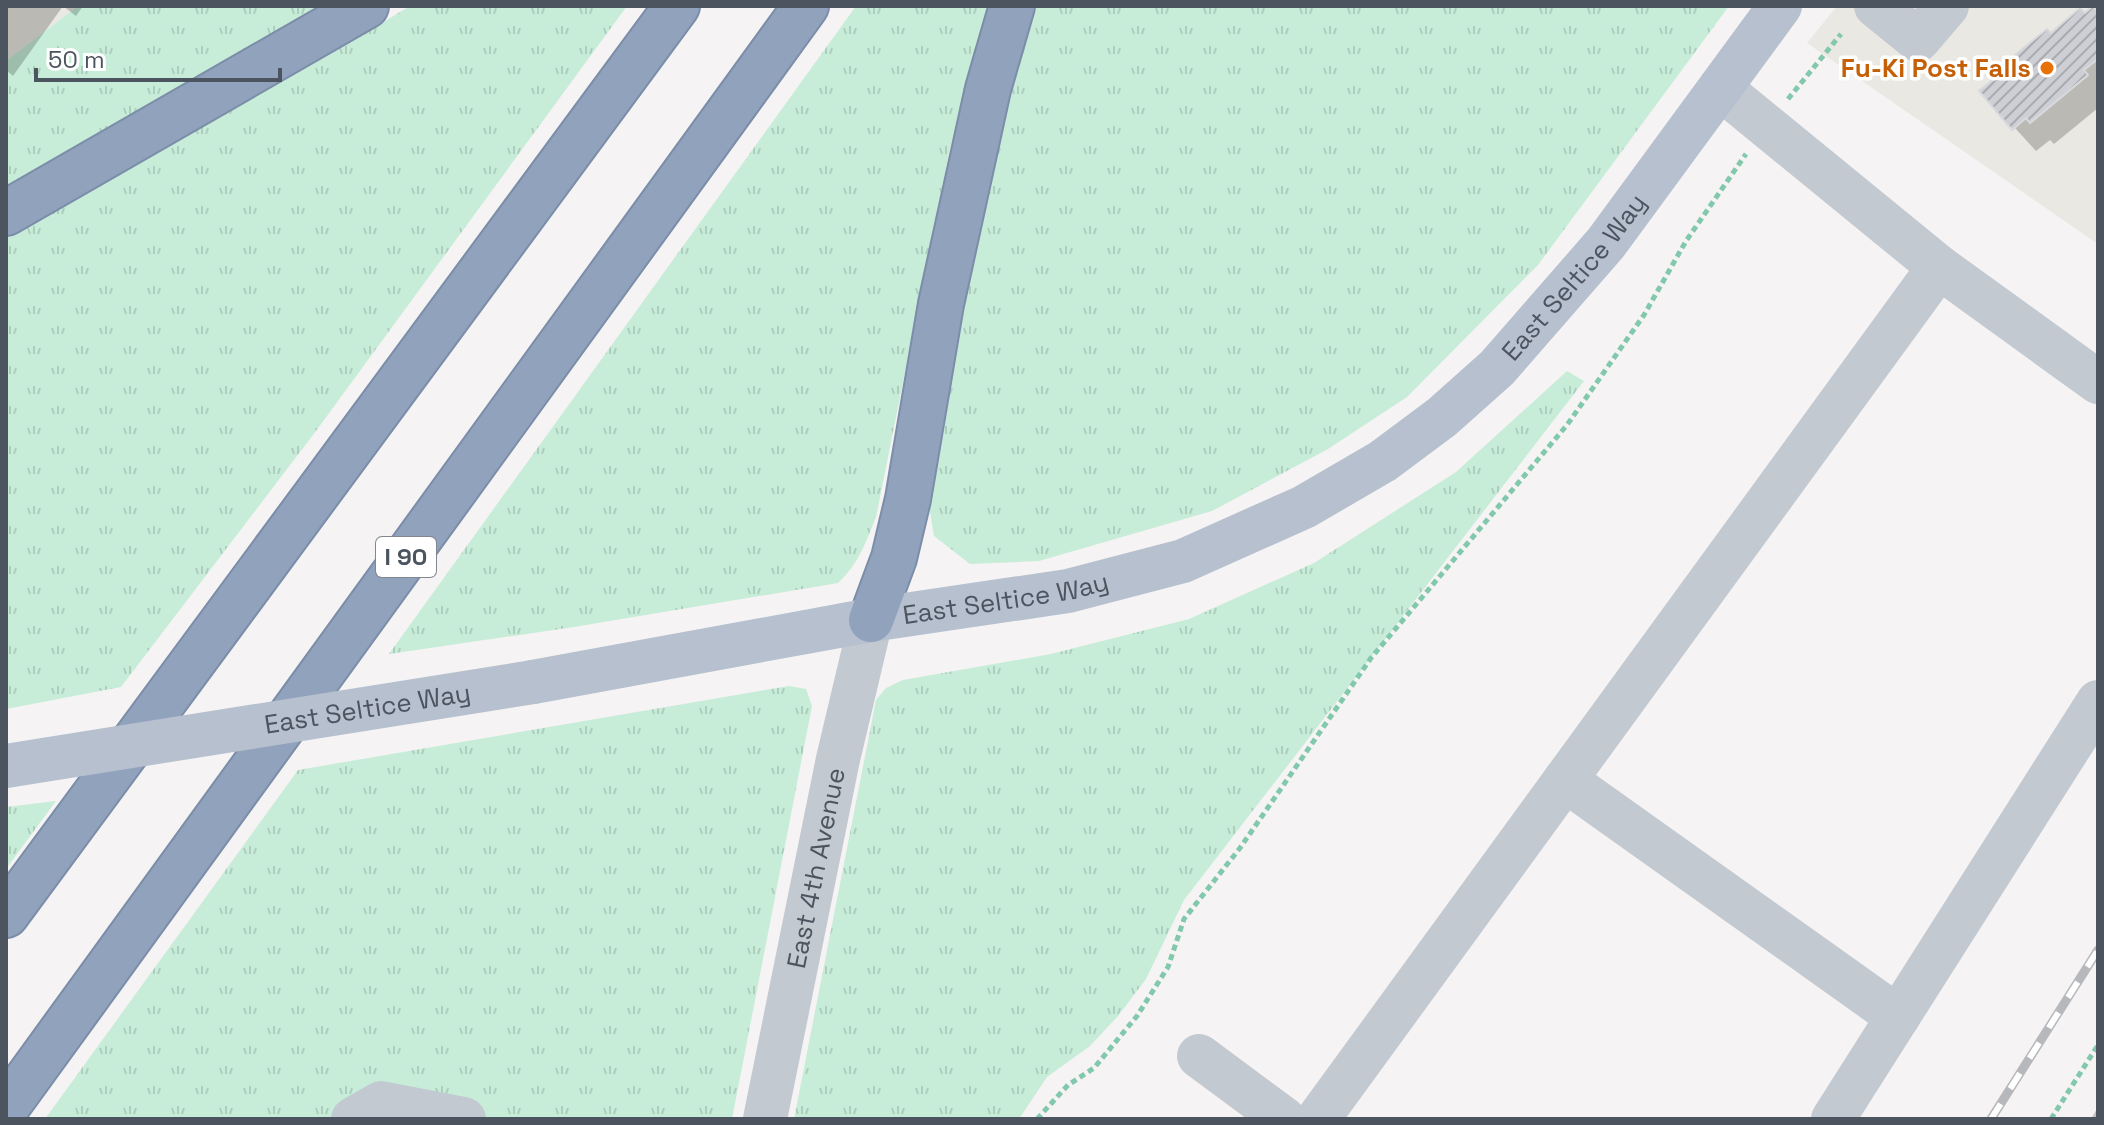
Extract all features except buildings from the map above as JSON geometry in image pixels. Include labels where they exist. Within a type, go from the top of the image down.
[{"type":"highway","points":[[6,213],[366,6]]},
{"type":"highway","points":[[6,915],[677,6]]},
{"type":"highway","name":"I 90","points":[[6,1108],[806,6]]},
{"type":"highway","points":[[871,620],[894,558],[908,499],[941,304],[988,89],[1012,6]]},
{"type":"main road","name":"East Seltice Way","points":[[6,766],[533,682],[871,620],[1068,591],[1183,561],[1304,507],[1383,461],[1442,417],[1497,368],[1606,243],[1780,6]]},
{"type":"street","points":[[1876,6],[1918,40],[1947,6]]},
{"type":"street","points":[[1720,88],[1939,267],[2098,382]]},
{"type":"street","points":[[1318,1119],[1939,267]]},
{"type":"street","name":"East 4th Avenue","points":[[765,1119],[838,759],[871,620]]},
{"type":"street","points":[[1833,1119],[2098,702]]},
{"type":"street","points":[[1565,780],[1898,1017]]},
{"type":"street","points":[[1199,1056],[1284,1119]]},
{"type":"street","points":[[353,1119],[381,1103],[464,1119]]},
{"type":"path","points":[[1037,1119],[1068,1085],[1094,1068],[1137,1016],[1168,967],[1184,919],[1240,848],[1371,658],[1567,425],[1644,315],[1686,241],[1766,126],[1841,34]]},
{"type":"path","points":[[2051,1119],[2098,1045]]},
{"type":"shaded area","points":[[6,6],[78,6],[6,61]]},
{"type":"shaded area","points":[[1837,6],[2098,6],[2098,244],[1807,43]]},
{"type":"green space","points":[[78,6],[322,6],[158,100],[6,193],[6,61]]},
{"type":"green space","points":[[410,6],[627,6],[316,431],[121,687],[6,709],[6,239],[55,205],[327,56]]},
{"type":"green space","points":[[856,6],[992,6],[950,148],[876,517],[851,569],[838,583],[389,654]]},
{"type":"green space","points":[[1027,6],[1729,6],[1538,265],[1407,397],[1328,449],[1212,511],[1039,561],[970,564],[934,536],[929,506],[942,399]]},
{"type":"green space","points":[[1567,371],[1584,381],[1184,900],[1146,979],[1118,1016],[1090,1046],[1047,1077],[1019,1119],[794,1119],[876,700],[886,688],[903,680],[1051,654],[1189,619],[1314,563],[1456,472]]},
{"type":"green space","points":[[789,686],[806,689],[812,706],[732,1119],[45,1119],[298,770]]},
{"type":"green space","points":[[56,801],[6,869],[6,807]]},
{"type":"railway","points":[[1991,1119],[2098,950]]},
{"type":"place","name":"Fu-Ki Post Falls","points":[[2047,68]]}]
